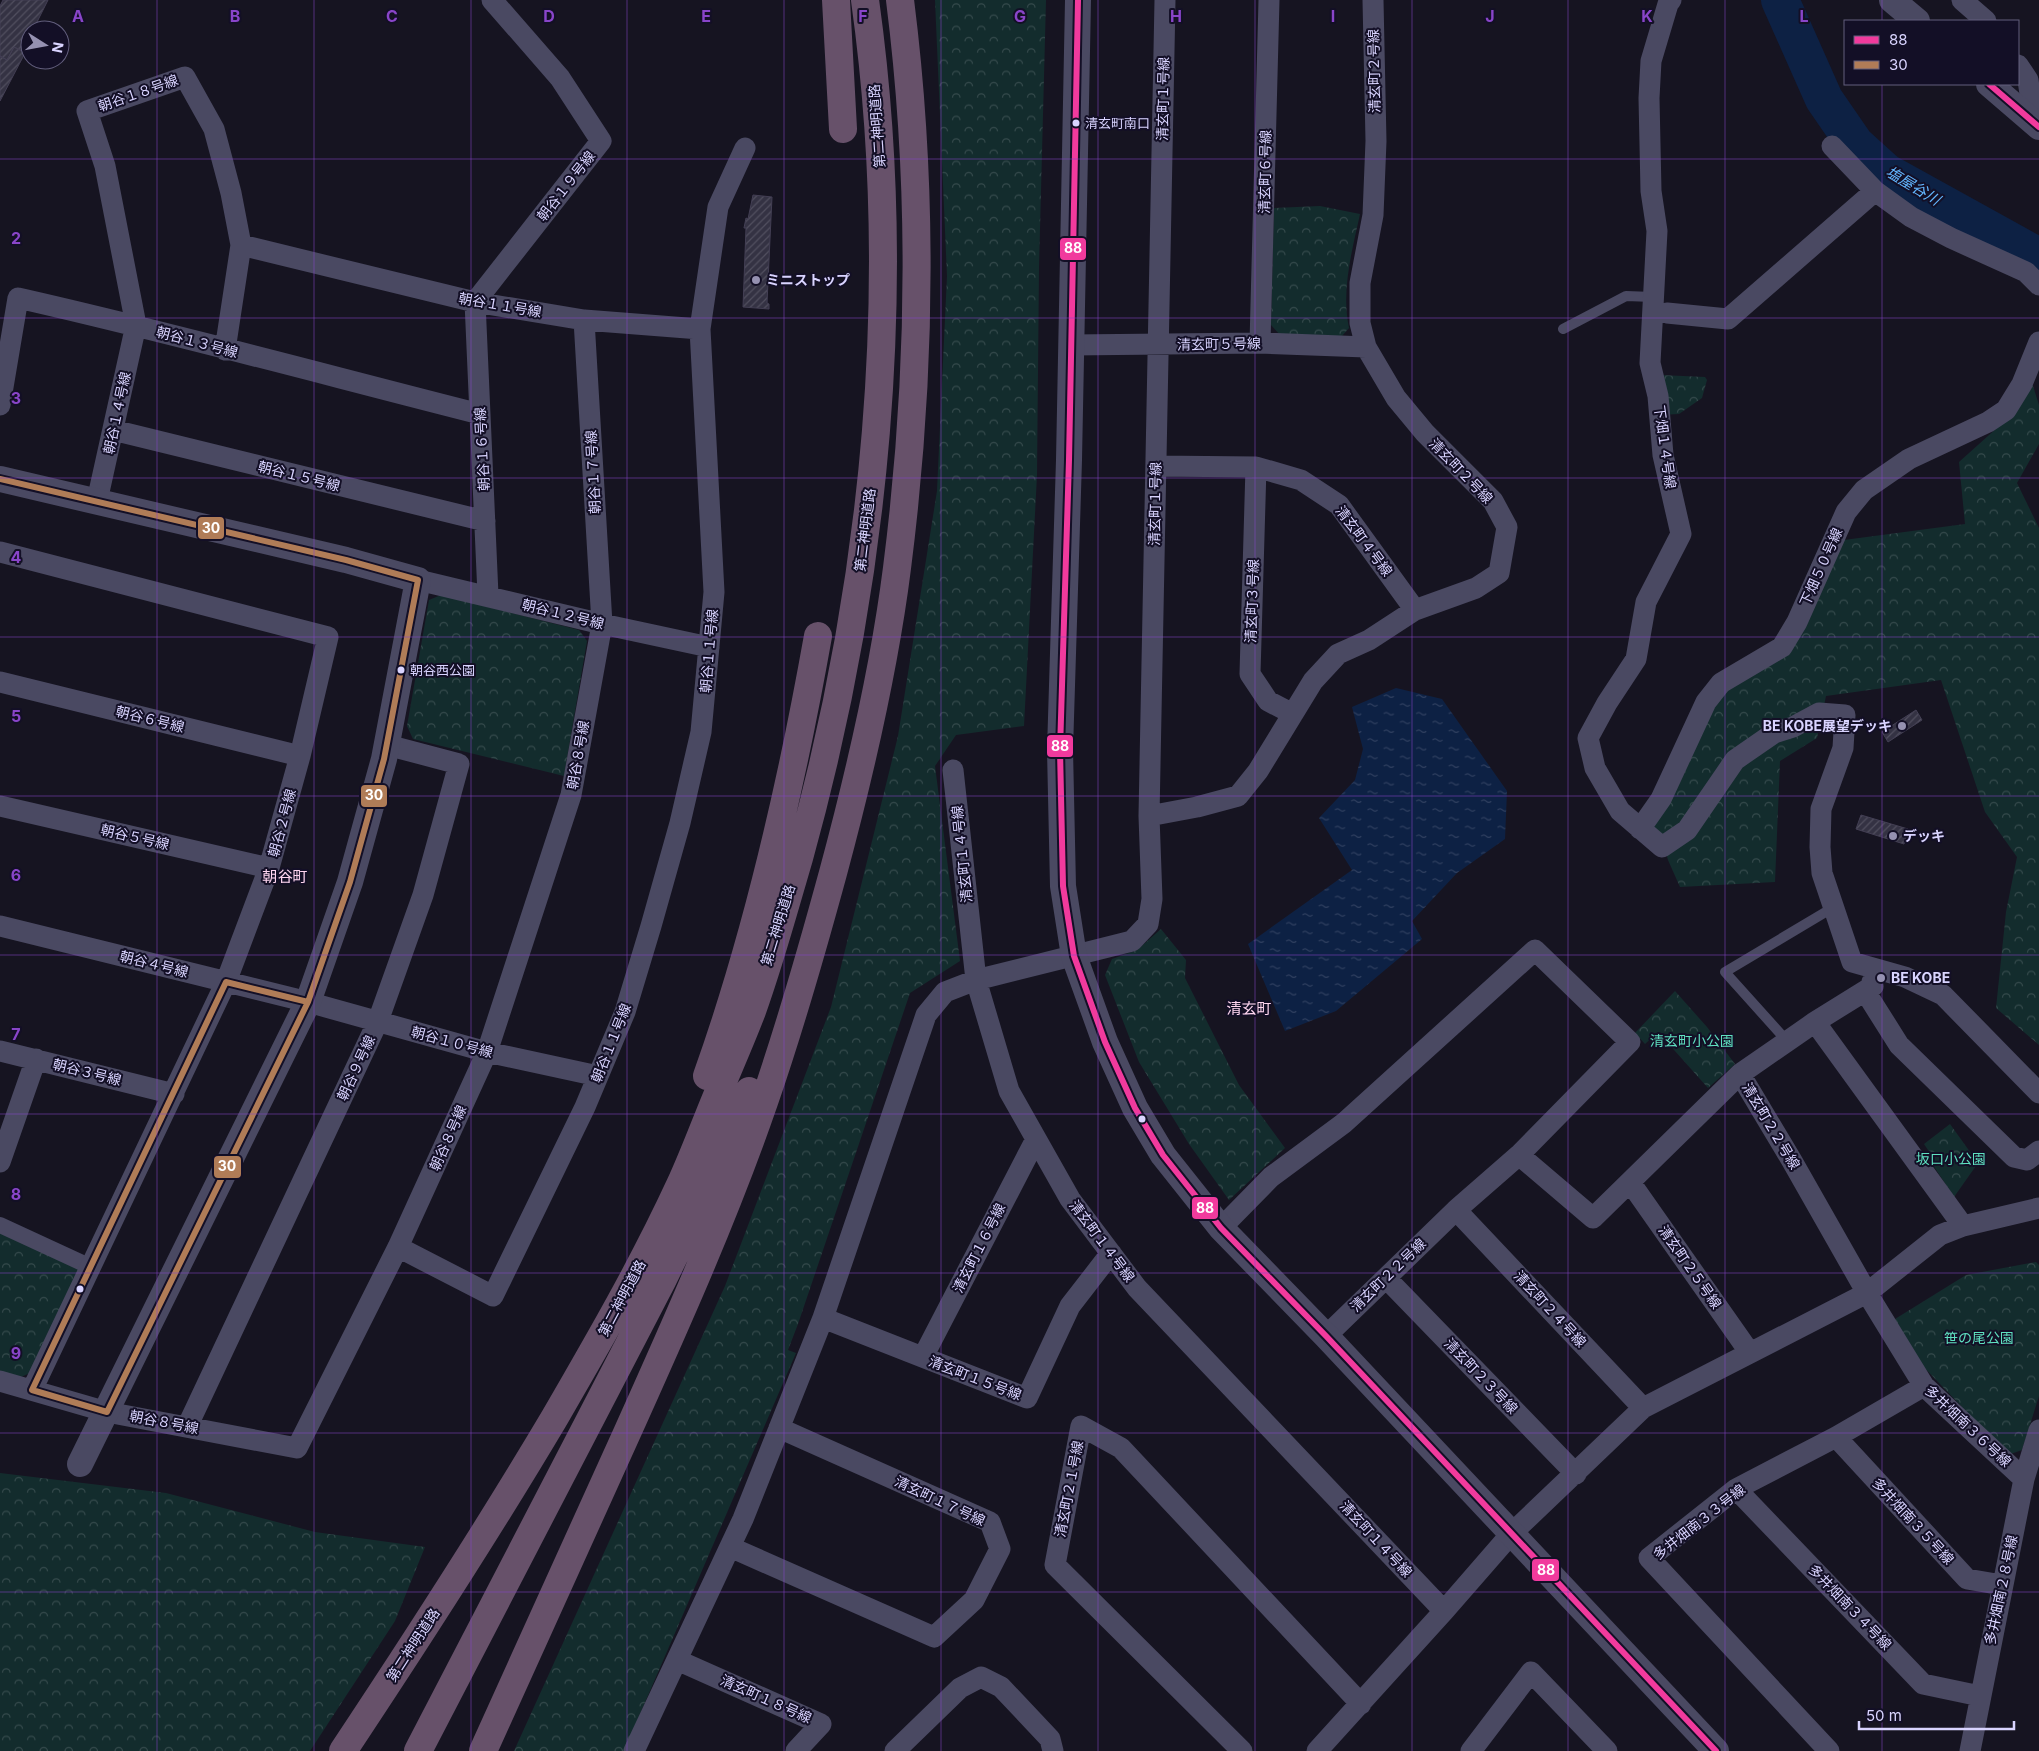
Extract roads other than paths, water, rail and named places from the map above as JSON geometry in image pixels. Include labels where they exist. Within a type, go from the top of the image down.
[{"type":"highway","points":[[836,0],[843,129]]},
{"type":"highway","name":"第二神明道路","points":[[343,1751],[494,1520],[603,1335],[636,1272],[681,1184],[752,1010],[784,909],[831,732],[849,644],[862,560],[872,472],[879,373],[882,281],[881,195],[877,105],[865,0]]},
{"type":"highway","name":"第二神明道路","points":[[483,1751],[660,1361],[732,1189],[791,1021],[844,831],[864,748],[897,572],[914,390],[916,203],[912,114],[900,0]]},
{"type":"highway","points":[[636,1272],[715,1053],[752,930],[808,693],[818,636]]},
{"type":"highway","name":"第二神明道路","points":[[418,1751],[620,1364],[703,1197],[778,1019],[813,926],[844,831]]},
{"type":"street","name":"朝谷１９号線","points":[[475,302],[601,141],[560,78],[492,0]]},
{"type":"street","points":[[1078,0],[1060,750],[1063,886],[1074,956],[1105,1042],[1135,1108],[1163,1155],[1221,1228],[1326,1336],[1716,1751]]},
{"type":"street","name":"清玄町１号線","points":[[634,1751],[743,1519],[823,1318],[926,1015],[945,992],[976,980],[1132,941],[1148,924],[1152,899],[1148,816],[1159,345],[1164,0]]},
{"type":"street","name":"清玄町６号線","points":[[1260,343],[1269,0]]},
{"type":"street","name":"清玄町２号線","points":[[1148,816],[1197,808],[1238,796],[1258,770],[1313,681],[1338,654],[1369,640],[1415,610],[1476,588],[1499,573],[1507,527],[1493,502],[1425,434],[1396,398],[1366,347],[1360,324],[1360,283],[1373,214],[1376,141],[1373,0]]},
{"type":"street","name":"下畑１４号線","points":[[1671,0],[1668,4],[1651,61],[1649,98],[1651,191],[1657,231],[1650,363],[1658,396],[1663,455],[1681,534],[1646,602],[1636,659],[1607,703],[1588,738],[1595,768],[1620,811],[1662,847],[1687,830],[1735,760],[1774,733],[1793,727],[1819,713],[1845,715],[1843,748],[1821,809],[1820,843],[1822,873],[1834,907]]},
{"type":"street","points":[[1892,0],[1916,20]]},
{"type":"street","points":[[1962,0],[1985,20]]},
{"type":"street","points":[[2019,66],[2028,80],[2036,124]]},
{"type":"street","name":"朝谷１８号線","points":[[136,325],[105,166],[86,111],[185,77],[214,129],[241,245],[225,350]]},
{"type":"street","points":[[1991,85],[2036,124]]},
{"type":"street","points":[[1832,146],[1875,191],[1911,217],[1951,238],[2026,272],[2039,285]]},
{"type":"street","points":[[700,329],[718,207],[744,148]]},
{"type":"street","points":[[1667,314],[1728,319],[1875,191]]},
{"type":"street","name":"朝谷１１号線","points":[[241,245],[475,302],[584,320],[700,329],[714,592],[702,732],[652,926],[625,1012],[598,1076],[493,1296],[398,1247]]},
{"type":"street","name":"朝谷１３号線","points":[[0,405],[18,298],[136,325],[225,350],[480,414]]},
{"type":"street","name":"朝谷１６号線","points":[[475,302],[488,595]]},
{"type":"street","name":"朝谷１７号線","points":[[584,320],[602,624]]},
{"type":"street","name":"朝谷１４号線","points":[[97,501],[136,325]]},
{"type":"street","name":"下畑５０号線","points":[[1640,829],[1661,799],[1706,702],[1721,683],[1782,647],[1797,622],[1846,512],[1864,490],[1909,459],[1988,422],[2006,410],[2022,384],[2039,342]]},
{"type":"street","name":"清玄町５号線","points":[[1071,345],[1260,343],[1366,347]]},
{"type":"street","name":"朝谷１５号線","points":[[113,430],[485,521]]},
{"type":"street","name":"清玄町４号線","points":[[1156,466],[1256,467],[1301,480],[1339,505],[1415,610]]},
{"type":"street","name":"清玄町３号線","points":[[1256,467],[1250,674],[1268,701],[1293,714]]},
{"type":"street","points":[[0,479],[346,560],[418,580],[387,745],[350,882],[308,1002],[80,1464]]},
{"type":"street","name":"朝谷２号線","points":[[0,552],[328,637],[300,756],[269,868],[226,982],[32,1390]]},
{"type":"street","name":"朝谷１２号線","points":[[418,580],[488,595],[602,624],[709,647]]},
{"type":"street","name":"朝谷８号線","points":[[0,1381],[107,1412],[297,1448],[398,1247],[487,1052],[571,795],[602,624]]},
{"type":"street","name":"朝谷６号線","points":[[0,682],[300,756]]},
{"type":"street","name":"朝谷９号線","points":[[187,1427],[378,1021],[423,896],[459,764],[387,745]]},
{"type":"street","name":"清玄町１４号線","points":[[953,770],[976,980],[1009,1091],[1070,1199],[1137,1288],[1444,1612]]},
{"type":"street","name":"朝谷５号線","points":[[0,806],[269,868]]},
{"type":"street","points":[[1834,907],[1852,962],[1905,977],[1943,995],[2039,1093]]},
{"type":"street","name":"朝谷４号線","points":[[0,926],[308,1002]]},
{"type":"street","points":[[1221,1228],[1271,1177],[1344,1123],[1535,950],[1630,1042],[1519,1155]]},
{"type":"street","points":[[1740,1074],[1815,1022],[1873,986],[1867,967]]},
{"type":"street","points":[[1865,991],[1899,1044],[2014,1157],[2027,1160],[2039,1151]]},
{"type":"street","name":"朝谷１０号線","points":[[308,1002],[487,1052],[598,1076]]},
{"type":"street","points":[[1815,1022],[1963,1226]]},
{"type":"street","name":"朝谷３号線","points":[[0,1050],[174,1094]]},
{"type":"street","points":[[0,1162],[36,1059]]},
{"type":"street","name":"清玄町２２号線","points":[[1326,1336],[1456,1210],[1519,1155],[1593,1218],[1740,1074],[1867,1293]]},
{"type":"street","name":"清玄町１６号線","points":[[923,1357],[1036,1139]]},
{"type":"street","name":"清玄町２５号線","points":[[1630,1182],[1750,1353]]},
{"type":"street","points":[[1317,1751],[1444,1612],[1511,1534],[1643,1408],[1867,1293],[1940,1235],[1963,1226],[2039,1208]]},
{"type":"street","name":"清玄町２４号線","points":[[1456,1210],[1643,1408]]},
{"type":"street","points":[[0,1225],[91,1267]]},
{"type":"street","name":"清玄町１５号線","points":[[823,1318],[1027,1398],[1070,1306],[1111,1253]]},
{"type":"street","name":"清玄町２３号線","points":[[1386,1278],[1576,1474]]},
{"type":"street","name":"多井畑南３６号線","points":[[1867,1293],[1924,1386],[2024,1479]]},
{"type":"street","name":"多井畑南３３号線","points":[[1821,1749],[1649,1558],[1736,1489],[1836,1437],[1924,1386]]},
{"type":"street","name":"清玄町２１号線","points":[[1242,1751],[1055,1565],[1080,1426],[1121,1448],[1361,1704]]},
{"type":"street","name":"清玄町１７号線","points":[[730,1547],[934,1637],[974,1600],[1000,1549],[990,1522],[779,1428]]},
{"type":"street","name":"多井畑南２８号線","points":[[1970,1751],[2024,1479],[2039,1430]]},
{"type":"street","name":"多井畑南３５号線","points":[[1836,1437],[1967,1579],[2002,1585]]},
{"type":"street","name":"多井畑南３４号線","points":[[1736,1489],[1923,1684],[1980,1696]]},
{"type":"street","name":"清玄町１８号線","points":[[677,1660],[821,1724],[796,1751]]},
{"type":"street","points":[[1471,1751],[1531,1672],[1607,1751]]},
{"type":"street","points":[[895,1751],[960,1688],[982,1677],[1001,1687],[1050,1739],[1053,1751]]},
{"type":"lane","points":[[1563,328],[1626,296],[1653,297]]},
{"type":"lane","points":[[1787,1041],[1724,972],[1834,907]]},
{"type":"water","points":[[1396,688],[1442,699],[1507,791],[1505,839],[1457,873],[1412,921],[1422,939],[1336,1011],[1285,1031],[1248,944],[1352,870],[1319,818],[1355,780],[1363,749],[1352,707]]},
{"type":"waterway","name":"塩屋谷川","points":[[1780,0],[1824,99],[1855,144],[1887,173],[2039,257]]},
{"type":"place","name":"清玄町南口","points":[[1076,123]]},
{"type":"place","name":"ミニストップ","points":[[756,280]]},
{"type":"place","name":"朝谷西公園","points":[[401,670]]},
{"type":"place","name":"BE KOBE展望デッキ","points":[[1902,726]]},
{"type":"place","name":"デッキ","points":[[1893,836]]},
{"type":"place","name":"BE KOBE","points":[[1881,978]]},
{"type":"district","name":"朝谷町","points":[[285,877]]},
{"type":"district","name":"清玄町","points":[[1249,1009]]},
{"type":"park label","name":"清玄町小公園","points":[[1692,1041]]},
{"type":"park label","name":"坂口小公園","points":[[1951,1159]]},
{"type":"park label","name":"笹の尾公園","points":[[1979,1338]]}]
